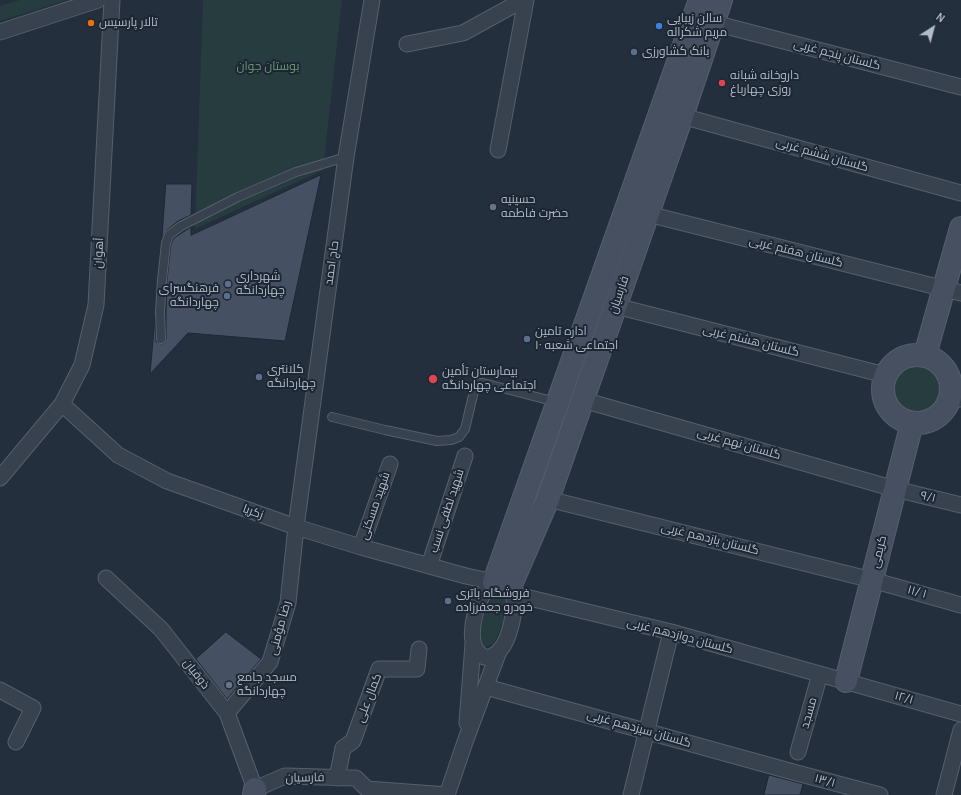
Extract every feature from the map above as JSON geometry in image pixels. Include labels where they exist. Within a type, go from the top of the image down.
[{"type":"street","points":[[0,32],[98,0]]},
{"type":"street","name":"آهوان","points":[[0,478],[62,404],[82,365],[96,305],[112,0]]},
{"type":"street","name":"حاج احمد","points":[[296,527],[346,157],[372,0]]},
{"type":"street","points":[[407,44],[463,33],[525,0]]},
{"type":"street","points":[[498,150],[525,0]]},
{"type":"street","name":"فارسیان","points":[[500,590],[558,403],[700,0]]},
{"type":"street","name":"فارسیان","points":[[465,742],[474,623],[477,608],[500,590],[548,499],[721,0]]},
{"type":"street","name":"گلستان پنجم غربی","points":[[714,23],[961,87]]},
{"type":"street","name":"گلستان ششم غربی","points":[[682,116],[961,193]]},
{"type":"street","name":"گلستان هفتم غربی","points":[[648,214],[952,291]]},
{"type":"street","points":[[925,355],[952,291],[961,228]]},
{"type":"street","name":"گلستان هشتم غربی","points":[[616,306],[885,375]]},
{"type":"street","points":[[913,354],[925,355],[936,359],[944,366],[950,377],[956,398],[936,418],[924,422],[912,423],[902,420],[887,406],[883,386],[885,375],[892,365],[901,358],[913,354]]},
{"type":"street","name":"گلستان نهم غربی","points":[[583,400],[895,488]]},
{"type":"street","name":"زکریا","points":[[62,404],[118,455],[167,481],[296,527],[361,547],[466,576],[500,590]]},
{"type":"street","name":"کریمی","points":[[846,682],[912,423]]},
{"type":"street","name":"شهید لطفی نسب","points":[[429,566],[465,456]]},
{"type":"street","name":"شهید مسکنی","points":[[361,547],[390,464]]},
{"type":"street","name":"۹/۱","points":[[895,488],[961,505]]},
{"type":"street","name":"گلستان یازدهم غربی","points":[[548,499],[872,580]]},
{"type":"street","name":"رضا مؤمنی","points":[[227,713],[270,662],[288,604],[296,527]]},
{"type":"street","name":"ذوقیان","points":[[106,578],[161,629],[227,713],[259,793]]},
{"type":"street","name":"۱۱/ ۱","points":[[872,580],[961,605]]},
{"type":"street","name":"فارسیان","points":[[259,793],[285,776],[356,778],[364,792],[447,795],[465,742],[499,651],[508,636],[512,621],[514,608],[500,590]]},
{"type":"street","name":"گلستان دوازدهم غربی","points":[[500,590],[670,632],[846,682]]},
{"type":"street","points":[[632,795],[670,632]]},
{"type":"street","points":[[473,644],[477,653],[482,657],[489,658],[499,651]]},
{"type":"street","name":"کمال علی","points":[[337,778],[343,748],[353,741],[379,669],[417,669],[419,649]]},
{"type":"street","name":"مسجد","points":[[798,752],[820,674]]},
{"type":"street","name":"۱۲/۱","points":[[846,682],[961,714]]},
{"type":"street","name":"گلستان سیزدهم غربی","points":[[486,687],[793,772]]},
{"type":"street","points":[[0,690],[33,708],[16,742]]},
{"type":"street","points":[[944,795],[961,730]]},
{"type":"street","name":"۱۳/۱","points":[[793,772],[880,795]]},
{"type":"lane","points":[[161,339],[160,312],[162,280],[166,243],[169,236],[180,226],[253,190],[296,172],[346,157]]},
{"type":"lane","points":[[332,417],[437,441],[451,440],[459,437],[465,429],[475,387],[478,383],[558,403]]},
{"type":"green space","points":[[20,0],[67,0],[0,21],[0,6]]},
{"type":"green space","name":"بوستان جوان","points":[[203,0],[342,0],[323,170],[195,229]]},
{"type":"green space","points":[[918,362],[932,366],[940,374],[944,388],[940,402],[932,410],[918,414],[904,410],[896,402],[892,388],[896,374],[904,366]]},
{"type":"green space","points":[[494,594],[499,594],[505,600],[507,606],[505,617],[493,644],[484,647],[480,642],[482,623],[487,605]]},
{"type":"building","name":"شهرداری چهاردانگه","points":[[321,175],[285,341],[188,333],[150,374],[155,318],[156,342],[162,344],[166,339],[167,280],[171,244],[174,238],[191,227],[191,235]]},
{"type":"building","points":[[166,184],[192,184],[191,215],[178,221],[166,231],[162,239]]},
{"type":"building","name":"مسجد جامع چهاردانگه","points":[[226,632],[261,659],[227,699],[196,659]]},
{"type":"building","points":[[769,775],[803,784],[800,795],[764,795]]},
{"type":"place","name":"تالار پارسیس","points":[[91,23]]},
{"type":"place","name":"سالن زیبایی مریم شکراله","points":[[659,26]]},
{"type":"place","name":"بانک کشاورزی","points":[[634,52]]},
{"type":"place","name":"داروخانه شبانه روزی چهارباغ","points":[[722,83]]},
{"type":"place","name":"حسینیه حضرت فاطمه","points":[[493,207]]},
{"type":"place","name":"شهرداری چهاردانگه","points":[[228,284]]},
{"type":"place","name":"فرهنگسرای چهاردانگه","points":[[227,296]]},
{"type":"place","name":"اداره تامین اجتماعی شعبه ۱۰","points":[[527,339]]},
{"type":"place","name":"کلانتری چهاردانگه","points":[[259,377]]},
{"type":"place","name":"بیمارستان تأمین اجتماعی چهاردانگه","points":[[433,379]]},
{"type":"place","name":"فروشگاه باتری خودرو جعفرزاده","points":[[448,601]]},
{"type":"place","name":"مسجد جامع چهاردانگه","points":[[229,685]]}]
